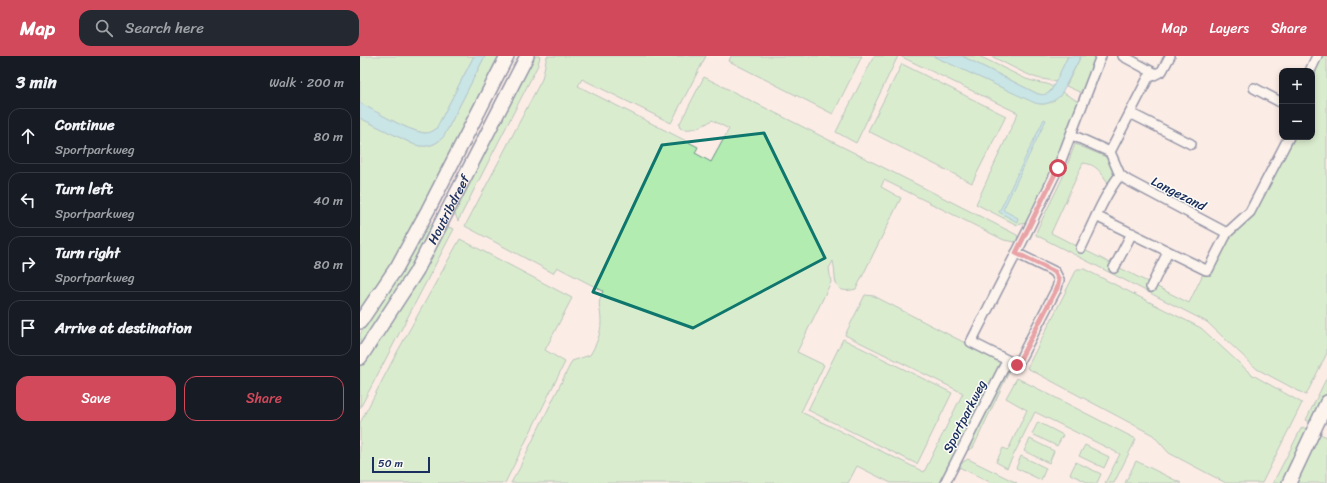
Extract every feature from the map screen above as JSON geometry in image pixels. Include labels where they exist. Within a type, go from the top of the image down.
[{"type":"main road","name":"Houtribdreef","points":[[360,322],[397,266],[425,217],[507,56]]},
{"type":"main road","name":"Houtribdreef","points":[[360,358],[416,272],[486,139],[527,56]]},
{"type":"main road","points":[[1290,483],[1327,402]]},
{"type":"main road","points":[[1290,483],[1327,416]]},
{"type":"street","points":[[1016,253],[1055,272],[1059,280],[1057,288],[1017,365],[971,342],[1058,168],[1101,56]]},
{"type":"street","points":[[1123,56],[1156,74]]},
{"type":"street","points":[[1110,152],[1148,78],[1162,70],[1170,56]]},
{"type":"street","points":[[1311,68],[1317,56]]},
{"type":"street","points":[[1254,88],[1279,101]]},
{"type":"street","points":[[1130,113],[1191,144]]},
{"type":"street","points":[[1072,134],[1110,152],[1120,175],[1113,184],[1081,248]]},
{"type":"street","points":[[1096,216],[1208,270],[1227,232],[1250,212],[1287,140]]},
{"type":"street","name":"Langezand","points":[[1120,175],[1126,180],[1227,232]]},
{"type":"street","points":[[1114,268],[1132,233]]},
{"type":"street","points":[[1151,287],[1168,252]]},
{"type":"street","name":"Sportparkweg","points":[[945,483],[1007,361]]},
{"type":"highlighted area","points":[[764,133],[825,258],[693,328],[593,292],[662,145]]},
{"type":"green space","points":[[360,56],[474,56],[436,129],[424,133],[400,125],[360,103]]},
{"type":"green space","points":[[485,56],[500,56],[401,250],[360,313],[360,118],[415,145],[428,146],[435,144],[444,136]]},
{"type":"green space","points":[[534,56],[540,56],[538,65],[458,221],[455,211]]},
{"type":"green space","points":[[547,56],[706,56],[671,123],[582,79],[578,86],[698,147],[695,153],[711,162],[729,129],[712,120],[692,129],[680,128],[679,125],[704,77],[1017,235],[1018,240],[1015,242],[1004,240],[884,180],[881,187],[901,198],[856,289],[842,290],[838,287],[835,279],[833,261],[829,268],[831,282],[797,352],[824,365],[801,412],[924,472],[963,393],[845,335],[865,295],[874,296],[1002,362],[1007,368],[1008,374],[973,448],[958,454],[942,483],[891,483],[857,466],[848,483],[511,483],[520,468],[572,361],[590,355],[598,339],[601,326],[599,303],[603,291],[557,267],[553,273],[465,226],[542,79]]},
{"type":"green space","points":[[731,56],[862,56],[833,114],[729,61]]},
{"type":"green space","points":[[874,56],[898,56],[856,143],[836,132]]},
{"type":"green space","points":[[900,56],[933,56],[1036,103],[1043,104],[1054,101],[1062,92],[1079,102],[1056,164],[1026,223],[1017,225],[976,204],[1018,113]]},
{"type":"green space","points":[[962,56],[979,56],[1026,79],[1053,87],[1048,94],[1038,94]]},
{"type":"green space","points":[[991,56],[1068,56],[1056,82],[1034,77]]},
{"type":"green space","points":[[1081,56],[1097,56],[1082,93],[1066,86]]},
{"type":"green space","points":[[1321,56],[1327,56],[1327,353],[1306,395],[1257,369],[1207,322],[1036,235],[1062,179],[1075,144],[1106,157],[1116,175],[1108,183],[1095,167],[1083,163],[1051,233],[1189,303],[1204,272],[1211,275],[1231,230],[1256,210],[1291,140],[1315,140],[1315,68]]},
{"type":"green space","points":[[902,64],[1006,116],[972,183],[868,131]]},
{"type":"green space","points":[[429,225],[435,228],[415,265],[360,346],[360,334],[401,274]]},
{"type":"green space","points":[[448,227],[454,229],[360,408],[360,366],[422,274]]},
{"type":"green space","points":[[460,239],[572,298],[545,350],[565,362],[505,483],[360,483],[360,423],[395,356]]},
{"type":"green space","points":[[1077,269],[1084,269],[1201,328],[1251,374],[1302,403],[1262,483],[1226,483],[1169,453],[1153,435],[1027,368]]},
{"type":"green space","points":[[843,339],[952,393],[917,464],[808,410]]},
{"type":"green space","points":[[1327,377],[1327,400],[1315,424],[1306,420]]},
{"type":"green space","points":[[1017,378],[1136,439],[1114,483],[1105,483],[1120,454],[1035,412],[1007,468],[996,462],[1003,448],[1008,450],[1027,410],[1006,398]]},
{"type":"green space","points":[[1038,422],[1063,435],[1057,446],[1032,434]]},
{"type":"green space","points":[[1302,427],[1311,431],[1285,483],[1273,483]]},
{"type":"green space","points":[[1320,434],[1327,437],[1327,483],[1296,483]]},
{"type":"green space","points":[[1030,439],[1054,451],[1049,463],[1024,451]]},
{"type":"green space","points":[[1085,445],[1109,457],[1104,468],[1079,456]]},
{"type":"green space","points":[[1021,456],[1046,468],[1041,480],[1016,468]]},
{"type":"green space","points":[[968,459],[1017,483],[992,483],[959,467]]},
{"type":"green space","points":[[1136,461],[1181,483],[1125,483]]},
{"type":"green space","points":[[1076,462],[1101,474],[1097,483],[1089,483],[1070,474]]},
{"type":"water","points":[[474,56],[485,56],[444,136],[438,142],[427,146],[415,145],[360,118],[360,103],[409,128],[424,133],[433,131],[436,129]]},
{"type":"water","points":[[933,56],[962,56],[1038,94],[1043,95],[1051,91],[1068,56],[1081,56],[1060,96],[1052,102],[1042,104],[1035,103]]},
{"type":"water","points":[[1044,119],[1046,120],[1003,210],[1018,218],[1017,222],[999,212]]},
{"type":"route","points":[[1017,365],[1057,288],[1059,280],[1055,272],[1016,253],[1058,168]]}]
